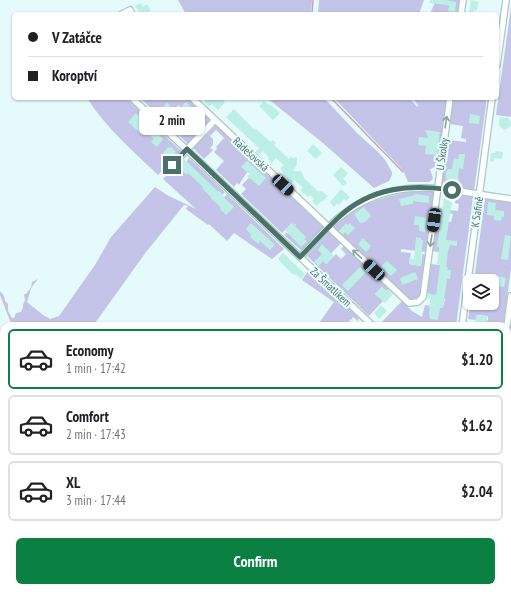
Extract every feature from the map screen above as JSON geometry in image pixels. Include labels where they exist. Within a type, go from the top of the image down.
[{"type":"street","points":[[461,12],[463,0]]},
{"type":"street","points":[[499,51],[506,0]]},
{"type":"street","name":"Za Šmatlíkem","points":[[134,100],[369,322]]},
{"type":"street","name":"Radešovská","points":[[194,100],[409,303],[418,302]]},
{"type":"street","name":"U Školky","points":[[418,302],[423,297],[450,100]]},
{"type":"street","name":"K Safině","points":[[463,322],[492,100]]},
{"type":"street","points":[[172,165],[215,120]]},
{"type":"street","points":[[300,257],[339,216],[373,195],[404,188],[416,187],[438,188],[511,198]]},
{"type":"street","points":[[508,322],[511,296]]},
{"type":"shaded area","points":[[178,0],[312,0],[311,12],[185,12]]},
{"type":"shaded area","points":[[319,0],[424,0],[420,12],[318,12]]},
{"type":"shaded area","points":[[436,0],[460,0],[458,12],[431,12]]},
{"type":"shaded area","points":[[511,7],[511,117],[496,115]]},
{"type":"shaded area","points":[[88,100],[128,100],[181,151],[158,175],[111,129]]},
{"type":"shaded area","points":[[142,100],[190,100],[211,120],[188,144],[165,122],[180,106],[179,105],[173,109],[167,103],[157,114]]},
{"type":"shaded area","points":[[269,100],[326,100],[385,160],[392,172],[389,181],[374,188],[323,143]]},
{"type":"shaded area","points":[[336,100],[412,100],[417,107],[418,105],[414,100],[447,100],[438,166],[430,169],[433,178],[432,180],[429,182],[408,182],[400,167]]},
{"type":"shaded area","points":[[453,100],[487,100],[474,191],[441,187],[448,140],[466,142],[466,139],[461,138],[463,126],[450,124]]},
{"type":"shaded area","points":[[216,125],[323,227],[302,251],[284,235],[287,232],[287,234],[297,223],[293,226],[291,224],[282,233],[241,194],[246,189],[242,185],[256,170],[247,161],[242,167],[247,172],[239,185],[237,183],[234,187],[216,170],[224,161],[214,152],[217,149],[216,147],[224,138],[216,130],[210,136],[213,139],[213,145],[210,148],[213,150],[204,159],[193,148]]},
{"type":"shaded area","points":[[187,156],[179,164],[181,170],[189,158],[225,192],[222,195],[219,191],[211,198],[212,199],[219,205],[225,199],[224,197],[227,194],[284,249],[272,259],[234,233],[227,241],[209,224],[208,225],[186,209],[188,206],[184,205],[146,252],[96,322],[10,322],[0,295],[0,291],[8,304],[8,311],[12,318],[14,318],[16,313],[21,312],[25,300],[24,294],[26,294],[31,287],[32,282],[38,279],[31,288],[27,302],[50,319],[59,316],[95,265],[111,237],[155,187],[167,195],[196,209],[163,179]]},
{"type":"shaded area","points":[[415,191],[434,192],[426,252],[401,249],[401,252],[411,253],[409,264],[421,266],[422,254],[426,255],[420,297],[410,300],[334,227],[352,212],[371,202]]},
{"type":"shaded area","points":[[456,195],[473,197],[457,322],[382,322],[402,301],[412,311],[422,317],[425,305],[443,308],[445,299],[427,293],[431,264],[446,266],[447,256],[433,251],[439,208],[443,209],[441,220],[451,222],[453,214],[448,213],[449,210],[458,211],[459,204],[455,203]]},
{"type":"shaded area","points":[[485,199],[511,202],[511,269],[504,322],[486,322],[488,320],[488,316],[477,315],[476,320],[468,319],[470,310],[499,310],[499,274],[475,274]]},
{"type":"shaded area","points":[[329,232],[341,243],[324,261],[326,264],[336,254],[341,259],[346,254],[341,249],[344,246],[389,289],[386,291],[382,287],[375,294],[383,301],[369,316],[307,256]]},
{"type":"shaded area","points":[[308,271],[359,318],[358,321],[353,317],[349,322],[320,322],[334,302],[302,280]]},
{"type":"building","points":[[430,0],[446,0],[456,2],[455,12],[448,11],[449,6],[447,5],[430,3]]},
{"type":"building","points":[[471,0],[479,2],[477,10],[469,12]]},
{"type":"building","points":[[141,3],[143,7],[147,4],[151,11],[140,12],[135,6]]},
{"type":"building","points":[[206,100],[223,100],[225,102],[218,110],[212,104],[209,107],[204,102]]},
{"type":"building","points":[[264,101],[280,113],[273,120],[259,106]]},
{"type":"building","points":[[186,102],[203,119],[199,123],[189,114],[184,114],[180,108]]},
{"type":"building","points":[[167,103],[173,109],[166,117],[159,111]]},
{"type":"building","points":[[234,109],[255,130],[256,129],[271,142],[273,140],[276,143],[274,145],[289,159],[291,156],[293,158],[297,157],[297,164],[293,171],[301,171],[304,178],[319,192],[323,192],[328,196],[317,206],[312,201],[314,199],[310,195],[308,197],[300,190],[303,188],[294,180],[291,184],[287,181],[288,180],[280,168],[284,165],[276,158],[272,163],[263,151],[259,155],[255,152],[259,148],[226,117]]},
{"type":"building","points":[[136,113],[163,139],[157,147],[151,142],[154,139],[144,129],[140,133],[128,122]]},
{"type":"building","points":[[470,114],[480,116],[479,124],[469,123]]},
{"type":"building","points":[[500,117],[508,118],[511,122],[511,126],[504,130],[501,128],[499,125]]},
{"type":"building","points":[[425,130],[440,132],[437,155],[425,154],[426,146],[418,145],[419,137],[428,138]]},
{"type":"building","points":[[313,144],[322,153],[316,159],[307,151]]},
{"type":"building","points":[[168,147],[171,147],[176,152],[170,159],[163,153]]},
{"type":"building","points":[[495,151],[503,152],[502,159],[494,158],[494,162],[490,161],[491,153],[495,153]]},
{"type":"building","points":[[459,154],[465,154],[463,169],[459,168],[459,179],[457,184],[454,185],[450,183],[451,180],[446,179],[446,173],[448,169],[452,169],[454,158],[458,159]]},
{"type":"building","points":[[184,159],[234,207],[226,215],[202,188],[203,187],[188,173],[187,175],[179,168],[181,166],[179,164]]},
{"type":"building","points":[[247,161],[266,178],[259,186],[247,176],[250,174],[241,167]]},
{"type":"building","points":[[341,167],[348,173],[343,179],[347,183],[343,186],[333,175]]},
{"type":"building","points":[[341,189],[350,197],[346,201],[344,199],[339,205],[337,203],[334,207],[330,202]]},
{"type":"building","points":[[415,194],[429,196],[429,203],[413,201],[413,204],[401,206],[399,199]]},
{"type":"building","points":[[444,198],[450,198],[450,202],[452,202],[446,240],[457,241],[457,246],[450,245],[448,252],[446,267],[448,267],[447,270],[451,270],[450,279],[447,279],[443,308],[440,308],[438,320],[430,319],[429,317],[430,299],[427,298],[428,293],[436,295],[440,265],[437,264],[439,247],[437,247]]},
{"type":"building","points":[[488,202],[496,203],[495,210],[504,211],[504,217],[502,217],[501,221],[494,220],[494,216],[487,215]]},
{"type":"building","points":[[364,207],[371,216],[365,222],[360,223],[354,214]]},
{"type":"building","points":[[415,216],[426,218],[425,232],[419,231],[419,225],[414,225]]},
{"type":"building","points":[[251,223],[275,245],[270,250],[260,241],[258,244],[250,237],[251,235],[246,229]]},
{"type":"building","points":[[292,223],[306,237],[304,239],[307,241],[301,247],[285,230]]},
{"type":"building","points":[[346,223],[347,225],[349,223],[355,228],[348,235],[345,232],[343,235],[339,231]]},
{"type":"building","points":[[505,235],[511,236],[508,260],[501,259]]},
{"type":"building","points":[[416,237],[423,240],[421,266],[409,264],[409,258],[414,259]]},
{"type":"building","points":[[363,238],[371,246],[366,252],[358,244]]},
{"type":"building","points":[[322,244],[334,256],[326,264],[323,261],[319,266],[314,262],[322,254],[318,250]]},
{"type":"building","points":[[283,253],[305,274],[301,279],[296,274],[291,273],[278,259]]},
{"type":"building","points":[[387,261],[397,270],[391,276],[381,267]]},
{"type":"building","points":[[360,267],[366,272],[348,291],[342,285]]},
{"type":"building","points":[[415,272],[418,279],[402,285],[400,278]]},
{"type":"building","points":[[499,276],[506,278],[504,287],[499,286]]},
{"type":"building","points":[[382,287],[386,291],[388,289],[393,294],[385,303],[375,294]]},
{"type":"building","points":[[381,305],[387,311],[379,319],[374,313]]},
{"type":"building","points":[[476,315],[488,316],[486,322],[475,322]]},
{"type":"waterway","points":[[312,12],[313,0]]},
{"type":"waterway","points":[[333,100],[403,172]]},
{"type":"route","points":[[172,165],[187,149],[300,257],[339,216],[373,195],[398,189],[416,187],[452,190]]}]
